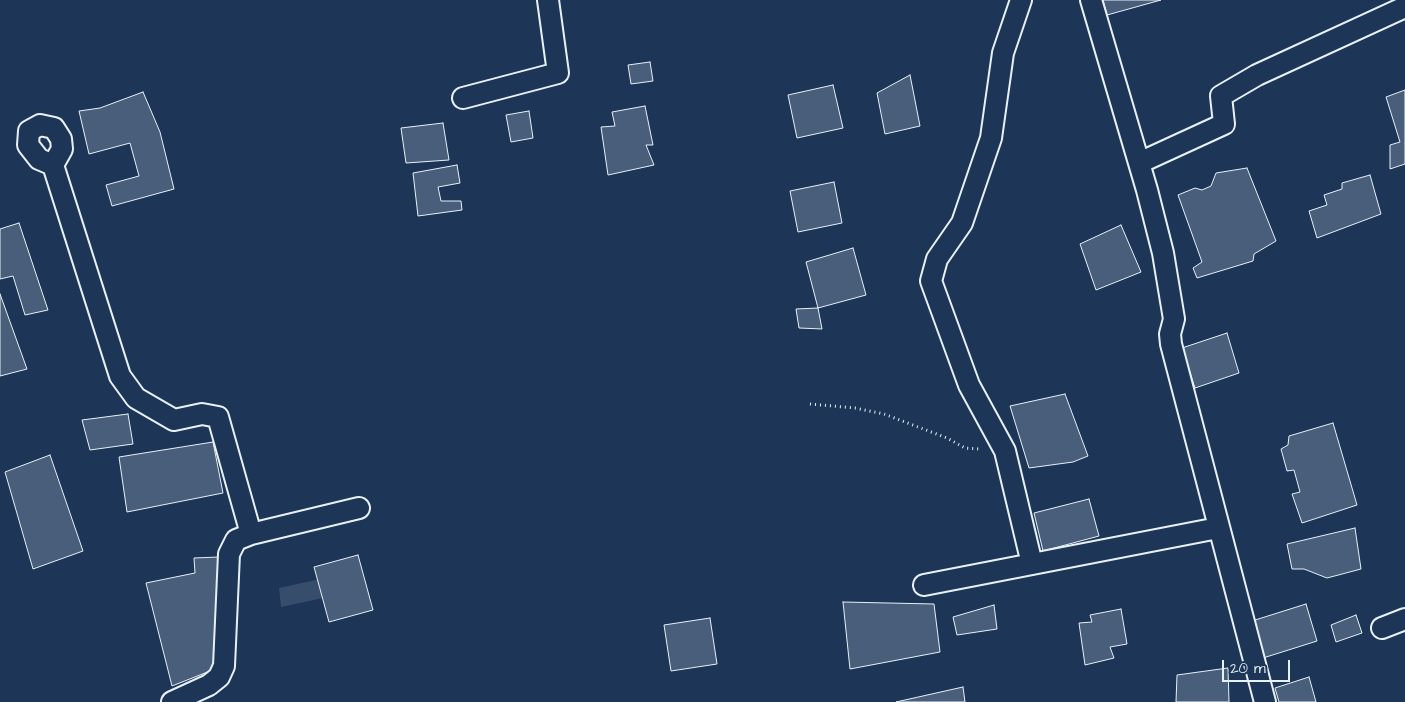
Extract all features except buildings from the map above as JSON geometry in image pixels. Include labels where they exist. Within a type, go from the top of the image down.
[{"type":"street","points":[[462,98],[558,73],[548,0]]},
{"type":"street","points":[[1021,0],[1003,53],[991,138],[962,224],[937,259],[932,281],[969,385],[1005,451],[1032,564]]},
{"type":"street","points":[[1091,0],[1139,163],[1163,253],[1174,319],[1170,334],[1172,344],[1218,528],[1265,702]]},
{"type":"street","points":[[1139,163],[1224,124],[1221,96],[1257,74],[1405,7]]},
{"type":"street","points":[[53,164],[120,376],[136,398],[174,420],[202,414],[218,417],[250,534]]},
{"type":"street","points":[[172,702],[209,685],[219,677],[226,655],[229,554],[236,540],[250,534],[360,508]]},
{"type":"street","points":[[924,585],[1218,528]]},
{"type":"street","points":[[1382,628],[1405,619]]},
{"type":"path","points":[[810,404],[855,408],[884,414],[946,438],[965,448],[1005,451]]},
{"type":"shaded area","points":[[320,579],[323,598],[281,607],[279,588]]}]
